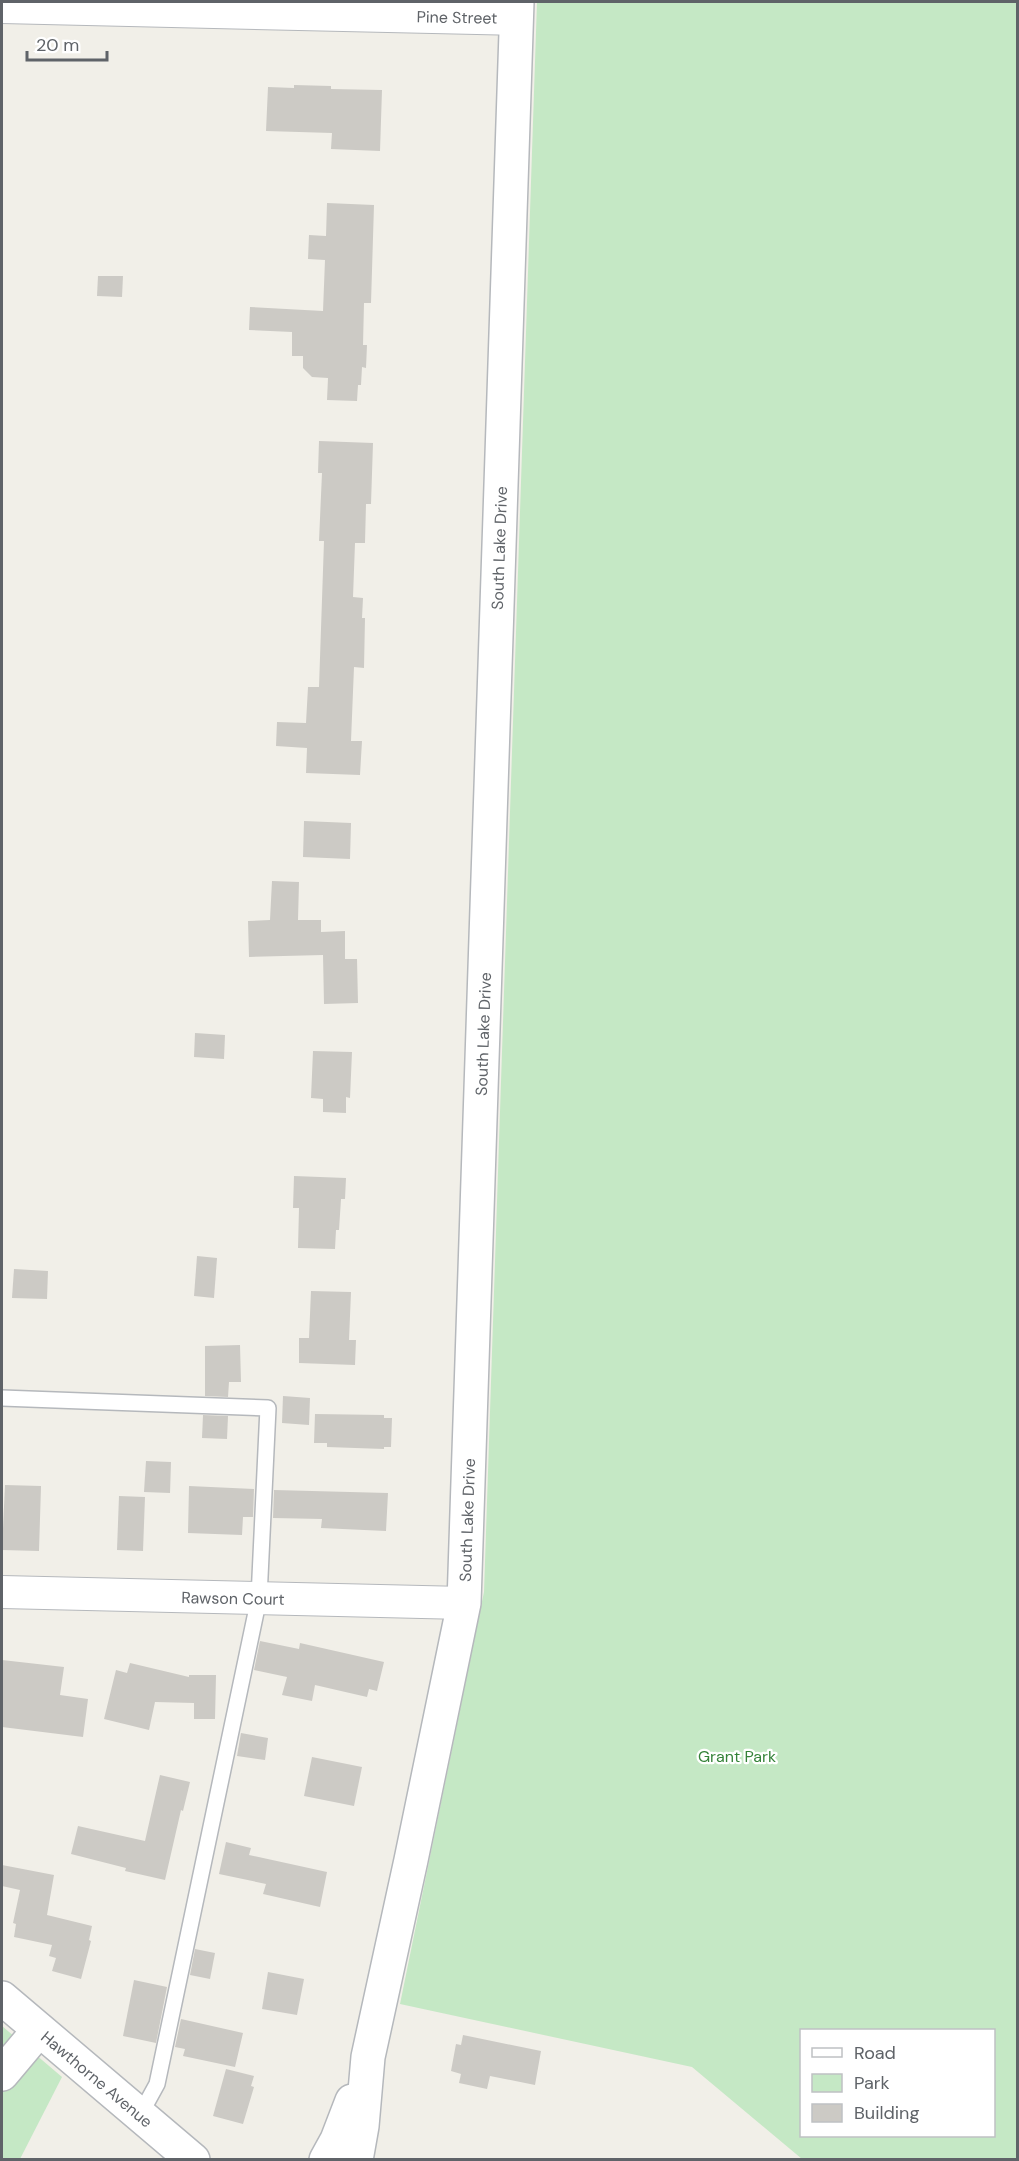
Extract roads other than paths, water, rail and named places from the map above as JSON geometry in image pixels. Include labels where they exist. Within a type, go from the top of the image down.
[{"type":"street","name":"Pine Street","points":[[2,7],[516,10]]},
{"type":"street","name":"South Lake Drive","points":[[356,2160],[362,2126],[368,2057],[464,1603],[516,10]]},
{"type":"street","name":"Rawson Court","points":[[2,1592],[464,1603]]},
{"type":"street","name":"Hawthorne Avenue","points":[[2,1998],[193,2160]]},
{"type":"street","points":[[2,2074],[39,2030]]},
{"type":"street","name":"South Lake Drive","points":[[326,2160],[337,2140],[368,2057]]},
{"type":"lane","points":[[2,1398],[268,1408],[259,1599],[157,2084],[140,2115]]},
{"type":"park label","name":"Grant Park","points":[[737,1756]]}]
